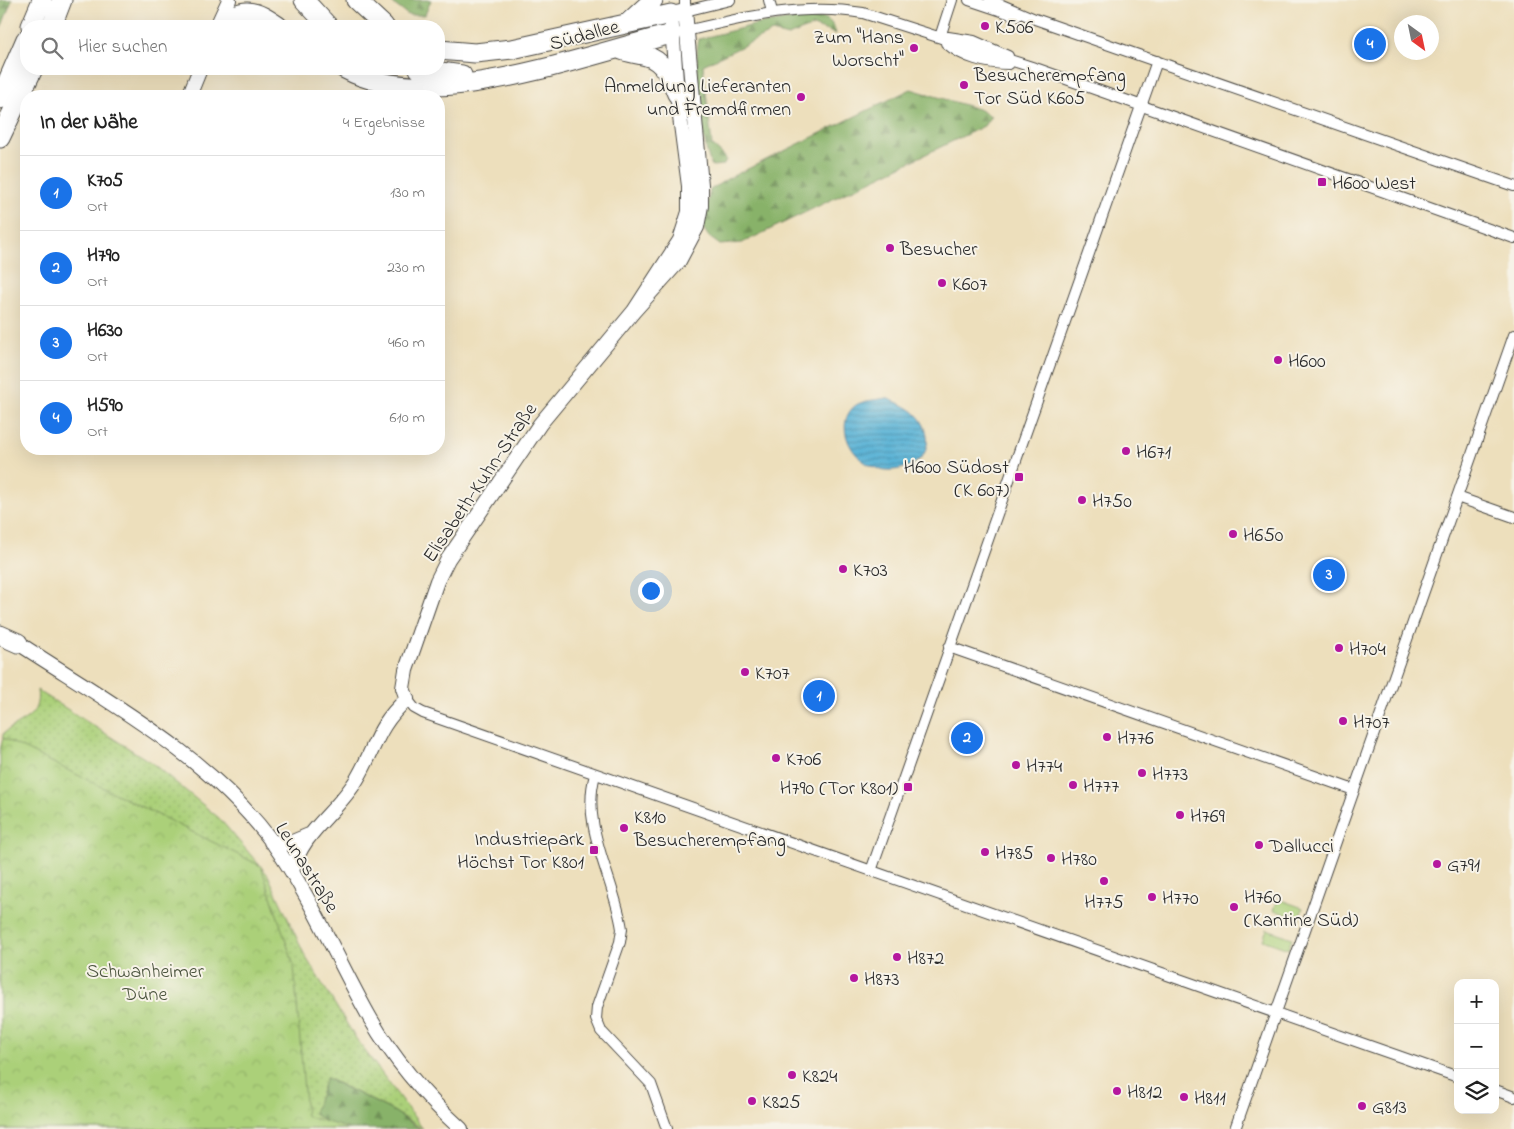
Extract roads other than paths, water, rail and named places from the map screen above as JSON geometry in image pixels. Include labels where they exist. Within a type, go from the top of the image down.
[{"type":"highway","points":[[34,20],[42,0]]},
{"type":"highway","points":[[54,20],[62,0]]},
{"type":"highway","points":[[264,0],[279,20]]},
{"type":"highway","points":[[304,0],[322,20]]},
{"type":"highway","points":[[357,0],[378,20]]},
{"type":"highway","points":[[624,25],[652,0]]},
{"type":"highway","name":"Südallee","points":[[445,50],[475,53],[512,49],[624,25],[678,6]]},
{"type":"highway","points":[[229,20],[247,12],[263,15],[270,20]]},
{"type":"highway","name":"Südallee","points":[[503,76],[679,32]]},
{"type":"highway","points":[[618,48],[630,54],[654,58],[664,67],[677,94]]},
{"type":"highway","points":[[0,99],[20,53]]},
{"type":"highway","points":[[445,74],[503,76]]},
{"type":"highway","points":[[23,90],[30,75]]},
{"type":"highway","points":[[361,75],[377,81],[420,85],[458,84],[503,76]]},
{"type":"highway","points":[[0,138],[20,96]]},
{"type":"highway","points":[[0,635],[11,648]]},
{"type":"street","points":[[220,20],[229,0]]},
{"type":"street","name":"Südallee","points":[[678,6],[730,0]]},
{"type":"street","points":[[768,0],[772,12]]},
{"type":"street","points":[[940,37],[952,0]]},
{"type":"street","points":[[990,0],[1035,19],[1514,186]]},
{"type":"street","points":[[972,2],[1003,13],[1035,19]]},
{"type":"street","name":"Südallee","points":[[679,32],[772,12],[844,5],[1020,64],[1514,238]]},
{"type":"street","name":"Elisabeth-Kuhn-Straße","points":[[634,311],[680,240],[688,212],[688,176],[677,94],[678,6]]},
{"type":"street","name":"Elisabeth-Kuhn-Straße","points":[[407,699],[403,688],[406,670],[445,564],[540,424],[686,252],[699,217],[701,185],[679,32]]},
{"type":"street","points":[[871,870],[1157,61]]},
{"type":"street","points":[[192,90],[198,75]]},
{"type":"street","points":[[1235,1129],[1514,335]]},
{"type":"street","points":[[1457,497],[1514,517]]},
{"type":"street","points":[[949,647],[1354,790]]},
{"type":"street","name":"Leunastraße","points":[[11,648],[68,675],[150,730],[213,779],[241,806],[272,842],[292,872],[382,1037],[418,1084],[461,1129]]},
{"type":"street","points":[[292,872],[297,854],[309,835],[349,791],[357,779],[383,724],[407,699],[414,708],[423,713],[595,775],[1454,1076]]},
{"type":"street","points":[[595,775],[592,787],[592,811],[622,930],[620,942],[597,1007],[596,1019],[601,1032],[650,1084],[667,1129]]},
{"type":"street","points":[[272,842],[290,842],[309,835]]},
{"type":"street","points":[[1499,1091],[1514,1097]]},
{"type":"water","points":[[886,398],[913,411],[921,420],[927,435],[926,449],[918,461],[894,470],[878,468],[865,462],[854,452],[848,440],[845,427],[848,415],[856,405]]},
{"type":"place","name":"K506","points":[[985,26]]},
{"type":"place","name":"H590","points":[[1370,44]]},
{"type":"place","name":"Zum \"Hans Worscht\"","points":[[914,48]]},
{"type":"place","name":"Besucherempfang Tor Süd K605","points":[[964,85]]},
{"type":"place","name":"Anmeldung Lieferanten und Fremdfirmen","points":[[801,97]]},
{"type":"place","name":"H600 West","points":[[1322,182]]},
{"type":"place","name":"Besucher","points":[[890,248]]},
{"type":"place","name":"K607","points":[[942,283]]},
{"type":"place","name":"H600","points":[[1278,360]]},
{"type":"place","name":"H671","points":[[1126,451]]},
{"type":"place","name":"H600 Südost (K 607)","points":[[1019,477]]},
{"type":"place","name":"H750","points":[[1082,500]]},
{"type":"place","name":"H650","points":[[1233,534]]},
{"type":"place","name":"K703","points":[[843,569]]},
{"type":"place","name":"H630","points":[[1329,575]]},
{"type":"place","name":"H704","points":[[1339,648]]},
{"type":"place","name":"K707","points":[[745,672]]},
{"type":"place","name":"K705","points":[[819,696]]},
{"type":"place","name":"H707","points":[[1343,721]]},
{"type":"place","name":"H776","points":[[1107,737]]},
{"type":"place","name":"H790","points":[[967,738]]},
{"type":"place","name":"K706","points":[[776,758]]},
{"type":"place","name":"H774","points":[[1016,765]]},
{"type":"place","name":"H773","points":[[1142,773]]},
{"type":"place","name":"H777","points":[[1073,785]]},
{"type":"place","name":"H790 (Tor K801)","points":[[908,787]]},
{"type":"place","name":"H769","points":[[1180,815]]},
{"type":"place","name":"K810 Besucherempfang","points":[[624,828]]},
{"type":"place","name":"Dallucci","points":[[1259,845]]},
{"type":"place","name":"Industriepark Höchst Tor K801","points":[[594,850]]},
{"type":"place","name":"H785","points":[[985,852]]},
{"type":"place","name":"H780","points":[[1051,858]]},
{"type":"place","name":"G791","points":[[1437,864]]},
{"type":"place","name":"H775","points":[[1104,881]]},
{"type":"place","name":"H770","points":[[1152,897]]},
{"type":"place","name":"H760 (Kantine Süd)","points":[[1234,907]]},
{"type":"place","name":"H872","points":[[897,957]]},
{"type":"place","name":"H873","points":[[854,978]]},
{"type":"place","name":"K824","points":[[792,1075]]},
{"type":"place","name":"H812","points":[[1117,1091]]},
{"type":"place","name":"H811","points":[[1184,1097]]},
{"type":"place","name":"K825","points":[[752,1101]]},
{"type":"place","name":"G813","points":[[1362,1106]]},
{"type":"park label","name":"Schwanheimer Düne","points":[[145,982]]}]
